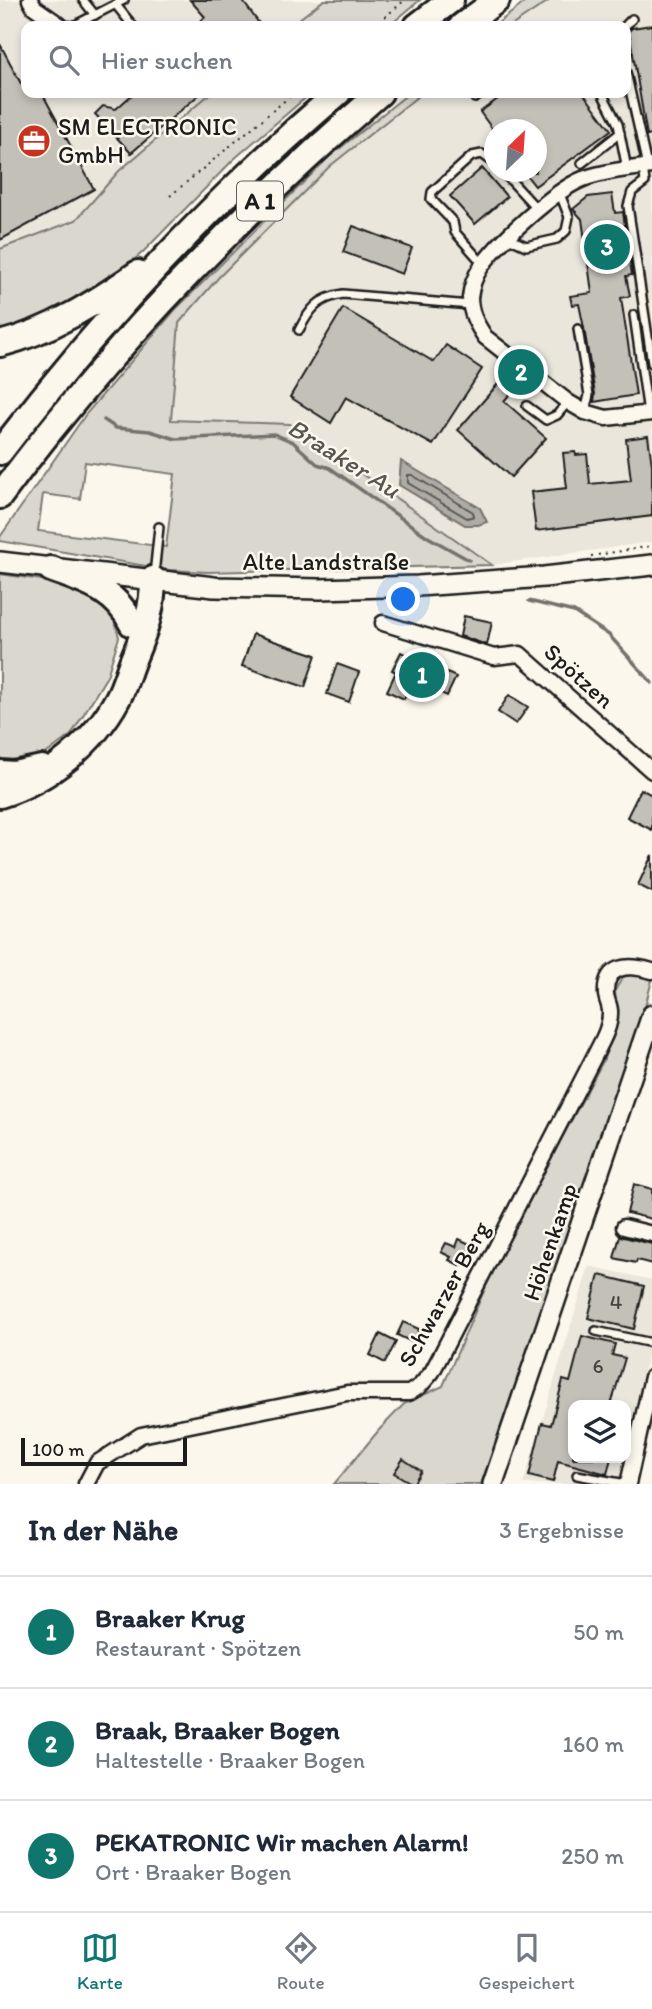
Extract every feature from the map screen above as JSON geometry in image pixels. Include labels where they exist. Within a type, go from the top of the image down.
[{"type":"highway","points":[[424,21],[452,0]]},
{"type":"highway","points":[[469,21],[497,0]]},
{"type":"highway","name":"A 1","points":[[0,452],[100,330],[176,246],[279,145],[332,98]]},
{"type":"highway","name":"A 1","points":[[0,496],[54,426],[148,317],[235,225],[317,147],[374,98]]},
{"type":"highway","points":[[0,344],[52,326],[111,292],[176,246]]},
{"type":"highway","points":[[51,569],[113,597],[124,606],[132,624]]},
{"type":"highway","points":[[133,660],[132,624],[140,593],[153,579]]},
{"type":"highway","points":[[0,795],[36,780],[66,759],[92,736],[105,719],[118,697],[150,614],[153,579]]},
{"type":"highway","points":[[0,773],[32,771],[66,759]]},
{"type":"main road","name":"Alte Landstraße","points":[[0,562],[214,587],[320,589],[544,577],[652,565]]},
{"type":"main road","name":"Höhenkamp","points":[[493,1484],[652,1015]]},
{"type":"street","points":[[30,0],[54,21]]},
{"type":"street","points":[[647,167],[579,180],[538,211],[483,264],[474,282],[471,305],[476,323],[485,337],[568,402],[585,412],[607,418],[650,413]]},
{"type":"street","name":"Spötzen","points":[[383,623],[494,657],[520,654],[652,771]]},
{"type":"street","name":"Schwarzer Berg","points":[[86,1484],[97,1463],[141,1435],[347,1393],[409,1393],[420,1386],[441,1355],[596,1053],[609,1018],[606,982],[614,972],[629,965],[652,971]]},
{"type":"street","points":[[624,1227],[652,1234]]},
{"type":"street","points":[[627,1484],[652,1377]]},
{"type":"lane","points":[[83,0],[95,15]]},
{"type":"lane","points":[[84,21],[124,0]]},
{"type":"lane","points":[[116,5],[129,21]]},
{"type":"lane","points":[[631,94],[647,167],[645,183],[632,192],[628,206],[652,363]]},
{"type":"lane","points":[[605,98],[618,124],[628,170]]},
{"type":"lane","points":[[582,163],[620,134]]},
{"type":"lane","points":[[643,148],[652,146]]},
{"type":"lane","points":[[483,264],[455,232],[453,222],[431,199],[432,192],[472,156],[484,155]]},
{"type":"lane","points":[[512,182],[538,211]]},
{"type":"lane","points":[[508,238],[526,246],[557,239],[566,231],[569,217],[560,194]]},
{"type":"lane","points":[[299,330],[312,306],[332,296],[343,294],[471,305]]},
{"type":"lane","points":[[634,315],[650,413]]},
{"type":"lane","points":[[579,329],[589,395],[585,412]]},
{"type":"lane","points":[[527,406],[546,420],[556,415],[568,402]]},
{"type":"lane","points":[[153,579],[159,527]]},
{"type":"lane","points":[[596,1331],[652,1343]]},
{"type":"lane","points":[[577,1475],[627,1484]]},
{"type":"path","points":[[380,21],[405,0]]},
{"type":"path","points":[[170,196],[288,98]]},
{"type":"path","points":[[592,555],[652,546]]},
{"type":"shaded area","points":[[0,0],[324,0],[297,21],[21,21],[21,98],[205,98],[119,171],[76,220],[0,249]]},
{"type":"shaded area","points":[[324,0],[420,0],[395,21],[297,21]]},
{"type":"shaded area","points":[[528,0],[550,0],[518,21],[501,21]]},
{"type":"shaded area","points":[[550,0],[652,0],[652,542],[492,565],[290,424],[171,421],[178,323],[219,277],[330,166],[416,98],[631,98],[631,21],[518,21]]},
{"type":"shaded area","points":[[205,98],[305,98],[234,159],[143,252],[106,284],[82,300],[0,336],[0,249],[76,220],[119,171]]},
{"type":"shaded area","points":[[403,98],[416,98],[330,166],[219,277],[179,323],[171,420],[290,424],[492,565],[208,572],[169,570],[0,541],[0,537],[86,414],[175,310],[329,157]],"holes":[[[85,462],[175,474],[166,547],[38,531],[43,494],[80,499]]]},
{"type":"shaded area","points":[[0,574],[63,583],[111,607],[119,637],[107,676],[71,735],[0,788]]},
{"type":"shaded area","points":[[635,973],[652,980],[643,1015],[481,1484],[334,1484],[404,1404],[443,1386],[499,1256],[603,1061],[617,1022],[615,990],[623,977]]},
{"type":"shaded area","points":[[589,1266],[652,1280],[652,1335],[631,1427],[631,1400],[568,1400],[568,1463],[623,1463],[618,1484],[523,1484]]},
{"type":"water","points":[[401,461],[480,508],[487,522],[465,525],[399,485]]},
{"type":"building","points":[[190,0],[242,0],[257,21],[201,21],[205,17]]},
{"type":"building","points":[[652,25],[652,135],[647,136],[631,43],[632,28]]},
{"type":"building","name":"SM ELECTRONIC GmbH","points":[[0,44],[21,84],[21,98],[45,98],[94,189],[0,240]]},
{"type":"building","points":[[128,98],[195,98],[131,153],[95,114],[103,106],[116,109]]},
{"type":"building","points":[[499,98],[587,98],[611,130],[547,177],[547,119],[485,119],[480,112]]},
{"type":"building","points":[[482,168],[484,182],[494,182],[507,197],[475,224],[450,196]]},
{"type":"building","points":[[612,194],[615,213],[623,212],[632,275],[626,276],[630,296],[621,298],[636,395],[594,402],[595,394],[579,304],[572,305],[570,296],[592,293],[582,219],[573,209],[588,197]]},
{"type":"building","points":[[353,226],[412,248],[402,274],[343,252]]},
{"type":"building","points":[[343,308],[434,362],[446,345],[482,369],[433,445],[346,397],[331,423],[290,397]]},
{"type":"building","points":[[504,377],[516,387],[504,401],[546,438],[511,477],[458,430]]},
{"type":"building","points":[[648,436],[652,465],[652,516],[536,531],[531,492],[567,488],[563,453],[587,454],[590,484],[631,480],[626,439]]},
{"type":"building","points":[[464,616],[492,622],[487,645],[460,636]]},
{"type":"building","points":[[253,634],[316,655],[305,687],[242,666]]},
{"type":"building","points":[[416,651],[441,663],[438,669],[456,677],[447,696],[413,680],[404,699],[387,691],[396,672],[392,670],[401,652],[413,658]]},
{"type":"building","points":[[337,664],[359,672],[349,702],[327,694]]},
{"type":"building","points":[[509,695],[528,707],[516,724],[498,712]]},
{"type":"building","points":[[641,789],[652,795],[652,830],[627,817]]},
{"type":"building","points":[[652,855],[652,892],[638,885]]},
{"type":"building","points":[[634,1184],[652,1189],[652,1219],[627,1213]]},
{"type":"building","points":[[620,1236],[652,1244],[652,1264],[614,1258]]},
{"type":"building","points":[[459,1239],[472,1245],[461,1266],[441,1252],[446,1243],[456,1247]]},
{"type":"building","points":[[599,1275],[644,1286],[634,1329],[588,1318]]},
{"type":"building","points":[[403,1322],[419,1329],[414,1343],[397,1335]]},
{"type":"building","points":[[380,1334],[396,1342],[385,1363],[370,1355]]},
{"type":"building","points":[[582,1336],[615,1344],[612,1355],[625,1358],[612,1400],[568,1400],[568,1463],[610,1463],[607,1474],[558,1461],[553,1482],[529,1476],[542,1423],[551,1425],[563,1380],[570,1382]]},
{"type":"building","points":[[403,1459],[421,1471],[413,1484],[394,1473]]},
{"type":"waterway","name":"Braaker Au","points":[[104,420],[116,428],[150,431],[176,439],[274,434],[293,442],[317,464],[330,468],[428,537],[469,560]]},
{"type":"waterway","name":"Braaker Au","points":[[529,601],[574,612],[609,635],[652,683]]},
{"type":"place","name":"SM ELECTRONIC GmbH","points":[[34,141]]},
{"type":"place","name":"PEKATRONIC Wir machen Alarm!","points":[[607,247]]},
{"type":"place","name":"Braak, Braaker Bogen","points":[[521,372]]},
{"type":"place","name":"Braaker Krug","points":[[422,675]]}]
